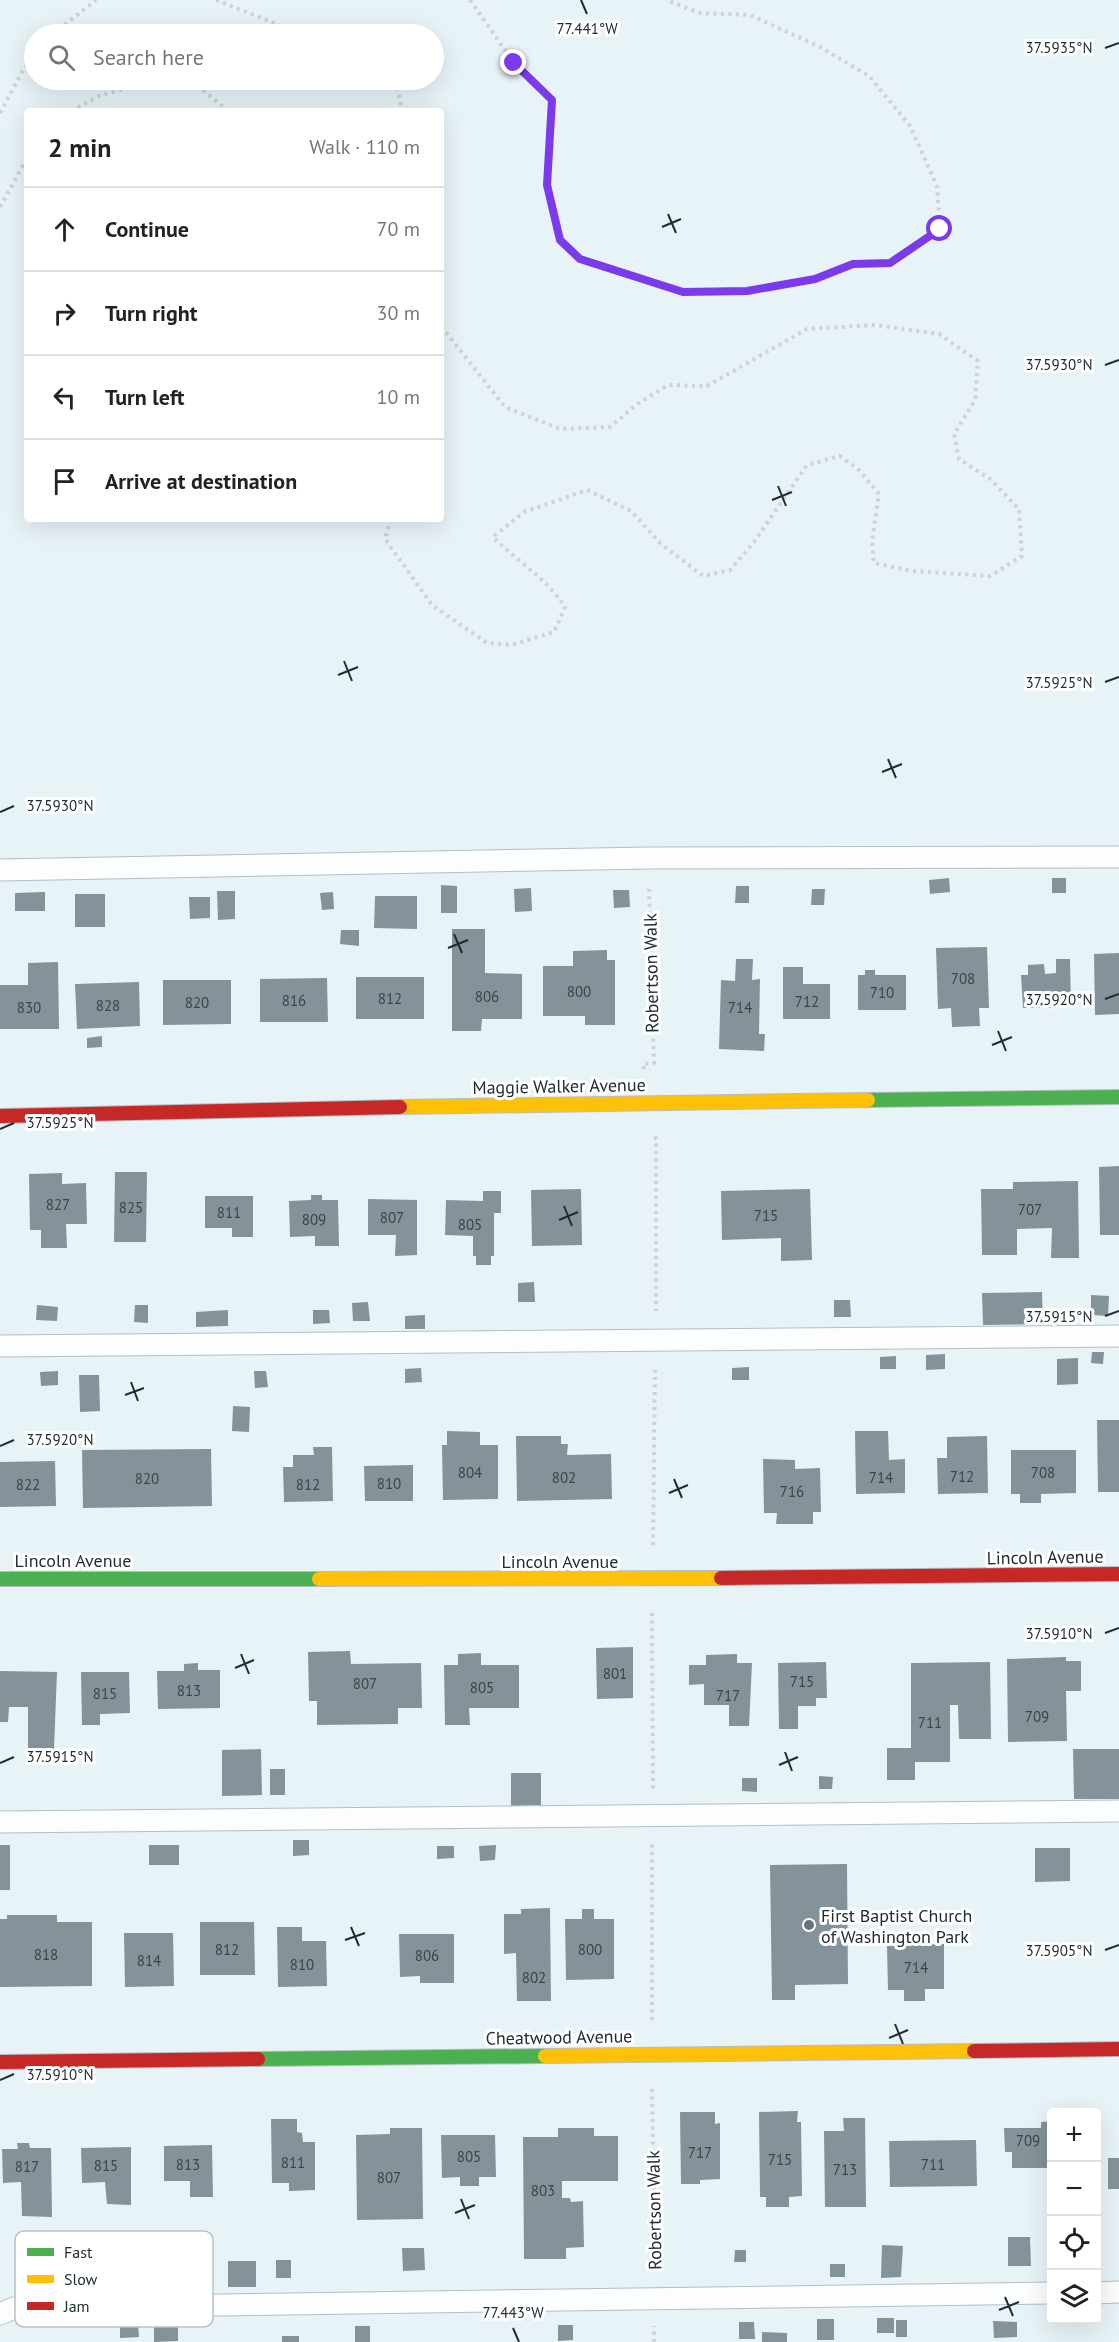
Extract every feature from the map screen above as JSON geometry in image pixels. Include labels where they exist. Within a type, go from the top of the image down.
[{"type":"street","name":"Maggie Walker Avenue","points":[[0,1116],[645,1102],[1119,1097]]},
{"type":"street","name":"Lincoln Avenue","points":[[0,1579],[653,1579],[1119,1574]]},
{"type":"street","name":"Cheatwood Avenue","points":[[0,2062],[1119,2049]]},
{"type":"lane","points":[[0,870],[649,858],[1119,857]]},
{"type":"lane","points":[[0,1346],[1119,1336]]},
{"type":"lane","points":[[0,1822],[1119,1811]]},
{"type":"lane","points":[[1101,2293],[1119,2292]]},
{"type":"lane","points":[[213,2306],[1047,2294]]},
{"type":"lane","points":[[0,2314],[15,2308]]},
{"type":"path","points":[[66,24],[96,0]]},
{"type":"path","points":[[216,0],[277,24]]},
{"type":"path","points":[[470,0],[514,63],[552,100],[547,185],[560,240],[580,259],[683,292],[747,291],[815,279],[853,264],[890,263],[940,229],[937,186],[910,126],[869,76],[820,47],[750,15],[700,13],[666,0]]},
{"type":"path","points":[[0,113],[24,69]]},
{"type":"path","points":[[77,108],[99,96],[120,90]]},
{"type":"path","points":[[203,90],[225,108]]},
{"type":"path","points":[[398,90],[401,108]]},
{"type":"path","points":[[0,207],[24,163]]},
{"type":"path","points":[[390,522],[384,539],[432,605],[487,643],[511,645],[554,632],[565,607],[553,589],[519,563],[493,537],[524,512],[587,490],[631,511],[660,543],[703,576],[730,570],[754,542],[807,465],[840,456],[860,470],[879,494],[872,541],[874,563],[912,571],[990,576],[1022,556],[1019,509],[990,479],[959,459],[957,451],[954,434],[975,400],[978,362],[939,333],[875,325],[807,329],[707,386],[668,385],[636,405],[610,427],[560,429],[505,407],[444,330]]},
{"type":"path","name":"Robertson Walk","points":[[644,1078],[643,1064],[654,1063],[649,858]]},
{"type":"path","name":"Robertson Walk","points":[[652,2085],[654,2342]]},
{"type":"building","points":[[949,878],[950,892],[930,894],[929,880]]},
{"type":"building","points":[[1052,878],[1066,878],[1066,893],[1052,893]]},
{"type":"building","points":[[441,885],[457,886],[457,913],[441,913]]},
{"type":"building","points":[[736,886],[749,886],[749,903],[735,903]]},
{"type":"building","points":[[531,888],[532,911],[515,912],[514,889]]},
{"type":"building","points":[[812,889],[825,889],[824,905],[811,905]]},
{"type":"building","points":[[613,890],[629,890],[630,907],[614,908]]},
{"type":"building","points":[[217,891],[235,891],[235,919],[218,920]]},
{"type":"building","points":[[45,892],[45,911],[15,911],[15,893]]},
{"type":"building","points":[[333,892],[334,909],[322,910],[320,893]]},
{"type":"building","points":[[75,894],[105,894],[105,927],[75,927]]},
{"type":"building","points":[[375,896],[417,896],[417,929],[374,928]]},
{"type":"building","points":[[189,897],[210,897],[210,918],[190,919]]},
{"type":"building","points":[[452,929],[485,929],[485,973],[522,974],[522,1019],[482,1019],[481,1031],[452,1031]]},
{"type":"building","points":[[341,930],[359,930],[359,946],[340,944]]},
{"type":"building","points":[[987,947],[989,1008],[979,1008],[980,1026],[952,1027],[951,1008],[938,1009],[936,948]]},
{"type":"building","points":[[607,950],[607,960],[615,960],[615,1025],[585,1025],[585,1016],[543,1016],[543,966],[573,966],[573,951]]},
{"type":"building","points":[[1119,953],[1119,1014],[1095,1015],[1094,954]]},
{"type":"building","points":[[736,959],[753,959],[752,980],[760,979],[759,1034],[765,1034],[764,1051],[719,1049],[721,980],[735,981]]},
{"type":"building","points":[[1056,959],[1070,959],[1071,1007],[1023,1008],[1021,975],[1028,975],[1028,965],[1044,964],[1045,974],[1056,973]]},
{"type":"building","points":[[58,962],[59,1029],[0,1029],[0,985],[28,985],[28,963]]},
{"type":"building","points":[[783,967],[803,967],[803,984],[830,984],[830,1019],[783,1019]]},
{"type":"building","points":[[865,970],[875,970],[875,975],[906,975],[906,1010],[858,1010],[858,975],[865,975]]},
{"type":"building","points":[[356,977],[424,977],[424,1019],[356,1019]]},
{"type":"building","points":[[327,978],[328,1022],[260,1022],[260,979]]},
{"type":"building","points":[[163,980],[231,980],[231,1024],[163,1025]]},
{"type":"building","points":[[139,982],[140,1026],[77,1029],[75,984]]},
{"type":"building","points":[[102,1036],[102,1047],[87,1048],[87,1038]]},
{"type":"building","points":[[1119,1166],[1119,1235],[1100,1235],[1099,1167]]},
{"type":"building","points":[[115,1172],[147,1172],[146,1242],[114,1242]]},
{"type":"building","points":[[62,1173],[62,1184],[86,1183],[87,1224],[66,1224],[67,1248],[41,1248],[41,1230],[30,1230],[29,1174]]},
{"type":"building","points":[[1078,1181],[1079,1258],[1051,1258],[1052,1228],[1017,1229],[1017,1255],[982,1255],[981,1189],[1013,1189],[1013,1182]]},
{"type":"building","points":[[581,1189],[582,1245],[532,1246],[531,1190]]},
{"type":"building","points":[[810,1189],[812,1260],[781,1261],[781,1238],[722,1240],[721,1191]]},
{"type":"building","points":[[483,1191],[501,1191],[501,1213],[494,1213],[494,1256],[491,1256],[491,1265],[476,1265],[476,1256],[473,1256],[473,1236],[445,1235],[446,1200],[483,1201]]},
{"type":"building","points":[[311,1195],[322,1195],[322,1200],[338,1200],[339,1246],[315,1246],[315,1236],[290,1237],[289,1201],[311,1200]]},
{"type":"building","points":[[205,1196],[253,1196],[253,1237],[232,1237],[232,1228],[205,1228]]},
{"type":"building","points":[[368,1199],[417,1200],[417,1255],[395,1256],[396,1235],[368,1235]]},
{"type":"building","points":[[534,1282],[535,1302],[518,1302],[518,1283]]},
{"type":"building","points":[[1042,1292],[1043,1324],[983,1325],[982,1293]]},
{"type":"building","points":[[1091,1295],[1109,1296],[1108,1316],[1091,1315]]},
{"type":"building","points":[[834,1300],[850,1300],[851,1317],[834,1317]]},
{"type":"building","points":[[368,1302],[370,1321],[353,1321],[352,1303]]},
{"type":"building","points":[[37,1305],[58,1307],[57,1321],[36,1320]]},
{"type":"building","points":[[135,1305],[148,1305],[148,1323],[134,1322]]},
{"type":"building","points":[[228,1310],[228,1326],[196,1327],[196,1312]]},
{"type":"building","points":[[313,1310],[329,1310],[330,1323],[313,1324]]},
{"type":"building","points":[[425,1315],[425,1329],[405,1329],[405,1316]]},
{"type":"building","points":[[1092,1352],[1104,1352],[1103,1364],[1091,1363]]},
{"type":"building","points":[[945,1354],[945,1369],[926,1370],[926,1355]]},
{"type":"building","points":[[896,1356],[896,1369],[880,1369],[880,1357]]},
{"type":"building","points":[[1078,1358],[1078,1384],[1057,1385],[1057,1359]]},
{"type":"building","points":[[749,1367],[749,1380],[732,1380],[732,1368]]},
{"type":"building","points":[[421,1368],[422,1382],[405,1383],[405,1369]]},
{"type":"building","points":[[58,1371],[58,1385],[41,1386],[40,1372]]},
{"type":"building","points":[[254,1371],[266,1371],[268,1387],[255,1388]]},
{"type":"building","points":[[79,1375],[99,1375],[100,1411],[80,1412]]},
{"type":"building","points":[[233,1406],[250,1407],[249,1432],[232,1431]]},
{"type":"building","points":[[1097,1420],[1119,1420],[1119,1492],[1098,1492]]},
{"type":"building","points":[[447,1431],[480,1432],[480,1445],[498,1445],[498,1499],[443,1500],[442,1445],[447,1445]]},
{"type":"building","points":[[855,1431],[888,1431],[889,1460],[905,1459],[905,1493],[856,1494]]},
{"type":"building","points":[[516,1436],[561,1436],[561,1444],[568,1444],[567,1455],[611,1454],[612,1499],[517,1501]]},
{"type":"building","points":[[987,1436],[988,1493],[938,1494],[937,1458],[947,1458],[947,1437]]},
{"type":"building","points":[[313,1447],[332,1447],[333,1501],[284,1502],[283,1467],[293,1467],[293,1455],[314,1455]]},
{"type":"building","points":[[211,1449],[212,1506],[83,1508],[82,1450]]},
{"type":"building","points":[[1011,1450],[1076,1450],[1076,1493],[1041,1494],[1041,1503],[1020,1503],[1020,1494],[1011,1494]]},
{"type":"building","points":[[763,1459],[795,1460],[795,1469],[820,1468],[821,1512],[813,1512],[813,1524],[776,1524],[777,1513],[764,1513]]},
{"type":"building","points":[[55,1461],[56,1506],[0,1507],[0,1462]]},
{"type":"building","points":[[413,1465],[413,1501],[365,1501],[364,1466]]},
{"type":"building","points":[[633,1647],[633,1698],[597,1699],[596,1648]]},
{"type":"building","points":[[350,1651],[351,1664],[421,1663],[422,1708],[398,1708],[398,1724],[317,1725],[317,1701],[309,1701],[308,1652]]},
{"type":"building","points":[[481,1653],[481,1665],[519,1665],[519,1708],[469,1708],[470,1725],[445,1725],[444,1665],[458,1665],[458,1654]]},
{"type":"building","points":[[737,1654],[737,1663],[752,1663],[749,1726],[729,1726],[729,1705],[704,1705],[704,1684],[689,1685],[689,1665],[706,1665],[706,1655]]},
{"type":"building","points":[[1066,1657],[1066,1661],[1081,1661],[1081,1691],[1066,1691],[1067,1741],[1008,1742],[1007,1659]]},
{"type":"building","points":[[826,1662],[827,1698],[816,1698],[816,1706],[798,1706],[798,1729],[779,1729],[778,1663]]},
{"type":"building","points":[[990,1662],[991,1739],[959,1739],[958,1705],[950,1705],[950,1762],[915,1762],[915,1780],[887,1780],[887,1748],[911,1748],[911,1663]]},
{"type":"building","points":[[198,1663],[198,1670],[220,1670],[220,1708],[158,1709],[157,1671],[184,1671],[184,1664]]},
{"type":"building","points":[[0,1671],[57,1672],[54,1749],[28,1749],[28,1707],[9,1707],[8,1722],[0,1722]]},
{"type":"building","points":[[81,1672],[129,1672],[130,1713],[100,1714],[100,1725],[82,1725]]},
{"type":"building","points":[[261,1749],[262,1795],[222,1796],[222,1750]]},
{"type":"building","points":[[1073,1749],[1119,1749],[1119,1799],[1074,1799]]},
{"type":"building","points":[[270,1769],[285,1769],[285,1795],[270,1795]]},
{"type":"building","points":[[511,1773],[541,1773],[541,1805],[511,1806]]},
{"type":"building","points":[[819,1776],[833,1777],[832,1789],[819,1789]]},
{"type":"building","points":[[742,1778],[757,1778],[757,1792],[742,1791]]},
{"type":"building","points":[[293,1840],[309,1840],[309,1855],[293,1856]]},
{"type":"building","points":[[0,1845],[10,1845],[10,1890],[0,1890]]},
{"type":"building","points":[[149,1845],[179,1845],[179,1865],[149,1865]]},
{"type":"building","points":[[496,1845],[495,1860],[480,1861],[479,1846]]},
{"type":"building","points":[[437,1846],[454,1846],[454,1858],[437,1859]]},
{"type":"building","points":[[1035,1848],[1070,1848],[1070,1881],[1035,1882]]},
{"type":"building","name":"First Baptist Church of Washington Park","points":[[847,1864],[848,1984],[795,1985],[795,2000],[772,2000],[770,1865]]},
{"type":"building","points":[[550,1908],[551,2001],[517,2001],[516,1953],[504,1954],[504,1914],[521,1914],[521,1909]]},
{"type":"building","points":[[582,1909],[594,1909],[594,1919],[614,1919],[614,1979],[566,1980],[565,1919],[582,1919]]},
{"type":"building","points":[[7,1915],[57,1915],[57,1922],[92,1922],[92,1986],[0,1987],[0,1919],[7,1919]]},
{"type":"building","points":[[200,1922],[254,1922],[255,1975],[200,1975]]},
{"type":"building","points":[[277,1927],[302,1927],[302,1941],[326,1941],[327,1986],[278,1987]]},
{"type":"building","points":[[124,1933],[173,1933],[174,1986],[125,1987]]},
{"type":"building","points":[[399,1934],[454,1934],[454,1983],[420,1983],[420,1976],[400,1977]]},
{"type":"building","points":[[944,1944],[944,1989],[925,1989],[925,2001],[904,2001],[904,1990],[888,1990],[887,1945]]},
{"type":"building","points":[[798,2111],[797,2122],[801,2122],[802,2196],[789,2197],[789,2207],[766,2207],[766,2197],[760,2197],[759,2112]]},
{"type":"building","points":[[680,2112],[715,2112],[715,2124],[720,2123],[720,2179],[700,2180],[700,2184],[681,2184]]},
{"type":"building","points":[[843,2118],[865,2118],[866,2207],[825,2207],[824,2131],[844,2131]]},
{"type":"building","points":[[271,2119],[297,2119],[297,2132],[302,2133],[303,2142],[315,2142],[315,2190],[289,2191],[289,2183],[272,2183]]},
{"type":"building","points":[[1047,2121],[1047,2168],[1012,2168],[1012,2152],[1005,2152],[1004,2128],[1041,2128],[1041,2122]]},
{"type":"building","points":[[390,2128],[422,2128],[423,2219],[357,2220],[356,2135],[390,2134]]},
{"type":"building","points":[[558,2128],[594,2128],[594,2136],[618,2136],[618,2181],[562,2181],[562,2198],[570,2198],[571,2202],[583,2201],[584,2247],[566,2248],[566,2259],[524,2259],[523,2137],[558,2137]]},
{"type":"building","points":[[441,2135],[495,2135],[496,2177],[479,2177],[479,2186],[460,2186],[460,2177],[442,2178]]},
{"type":"building","points":[[976,2140],[977,2186],[890,2187],[889,2141]]},
{"type":"building","points":[[17,2143],[29,2143],[30,2148],[51,2148],[52,2217],[22,2216],[21,2182],[3,2183],[2,2149],[18,2149]]},
{"type":"building","points":[[212,2145],[213,2197],[190,2197],[190,2181],[164,2181],[164,2146]]},
{"type":"building","points":[[131,2147],[131,2205],[107,2204],[105,2182],[82,2183],[81,2148]]},
{"type":"building","points":[[1108,2158],[1119,2158],[1119,2189],[1108,2189]]},
{"type":"building","points":[[1008,2237],[1030,2237],[1031,2266],[1008,2266]]},
{"type":"building","points":[[882,2245],[903,2246],[901,2277],[881,2278]]},
{"type":"building","points":[[402,2248],[424,2248],[425,2270],[403,2271]]},
{"type":"building","points":[[735,2250],[746,2250],[746,2262],[734,2262]]},
{"type":"building","points":[[276,2260],[291,2260],[291,2278],[276,2278]]},
{"type":"building","points":[[228,2261],[256,2261],[256,2287],[228,2287]]},
{"type":"building","points":[[830,2264],[845,2264],[845,2277],[830,2277]]},
{"type":"building","points":[[877,2318],[894,2318],[894,2333],[877,2333]]},
{"type":"building","points":[[817,2319],[834,2319],[834,2340],[817,2340]]},
{"type":"building","points":[[896,2320],[907,2320],[907,2337],[896,2337]]},
{"type":"building","points":[[993,2321],[1017,2322],[1017,2337],[994,2338]]},
{"type":"building","points":[[739,2322],[754,2322],[755,2339],[739,2339]]},
{"type":"building","points":[[558,2325],[573,2325],[573,2340],[558,2341]]},
{"type":"building","points":[[355,2326],[370,2326],[370,2342],[355,2342]]},
{"type":"building","points":[[120,2327],[138,2327],[139,2337],[120,2338]]},
{"type":"building","points":[[154,2327],[178,2327],[178,2341],[154,2342]]},
{"type":"building","points":[[762,2332],[787,2333],[787,2342],[762,2342]]},
{"type":"building","points":[[282,2336],[299,2336],[299,2342],[282,2342]]},
{"type":"traffic: fast","points":[[868,1100],[1119,1097]]},
{"type":"traffic: fast","points":[[0,1579],[319,1579]]},
{"type":"traffic: fast","points":[[258,2059],[545,2056]]},
{"type":"traffic: slow","points":[[400,1107],[868,1100]]},
{"type":"traffic: slow","points":[[319,1579],[721,1578]]},
{"type":"traffic: slow","points":[[545,2056],[974,2051]]},
{"type":"traffic: jam","points":[[0,1116],[400,1107]]},
{"type":"traffic: jam","points":[[721,1578],[1119,1574]]},
{"type":"traffic: jam","points":[[974,2051],[1119,2049]]},
{"type":"traffic: jam","points":[[0,2062],[258,2059]]},
{"type":"place","name":"First Baptist Church of Washington Park","points":[[809,1925]]},
{"type":"route","points":[[514,63],[552,100],[547,185],[560,240],[580,259],[683,292],[747,291],[815,279],[853,264],[890,263],[940,229]]}]
